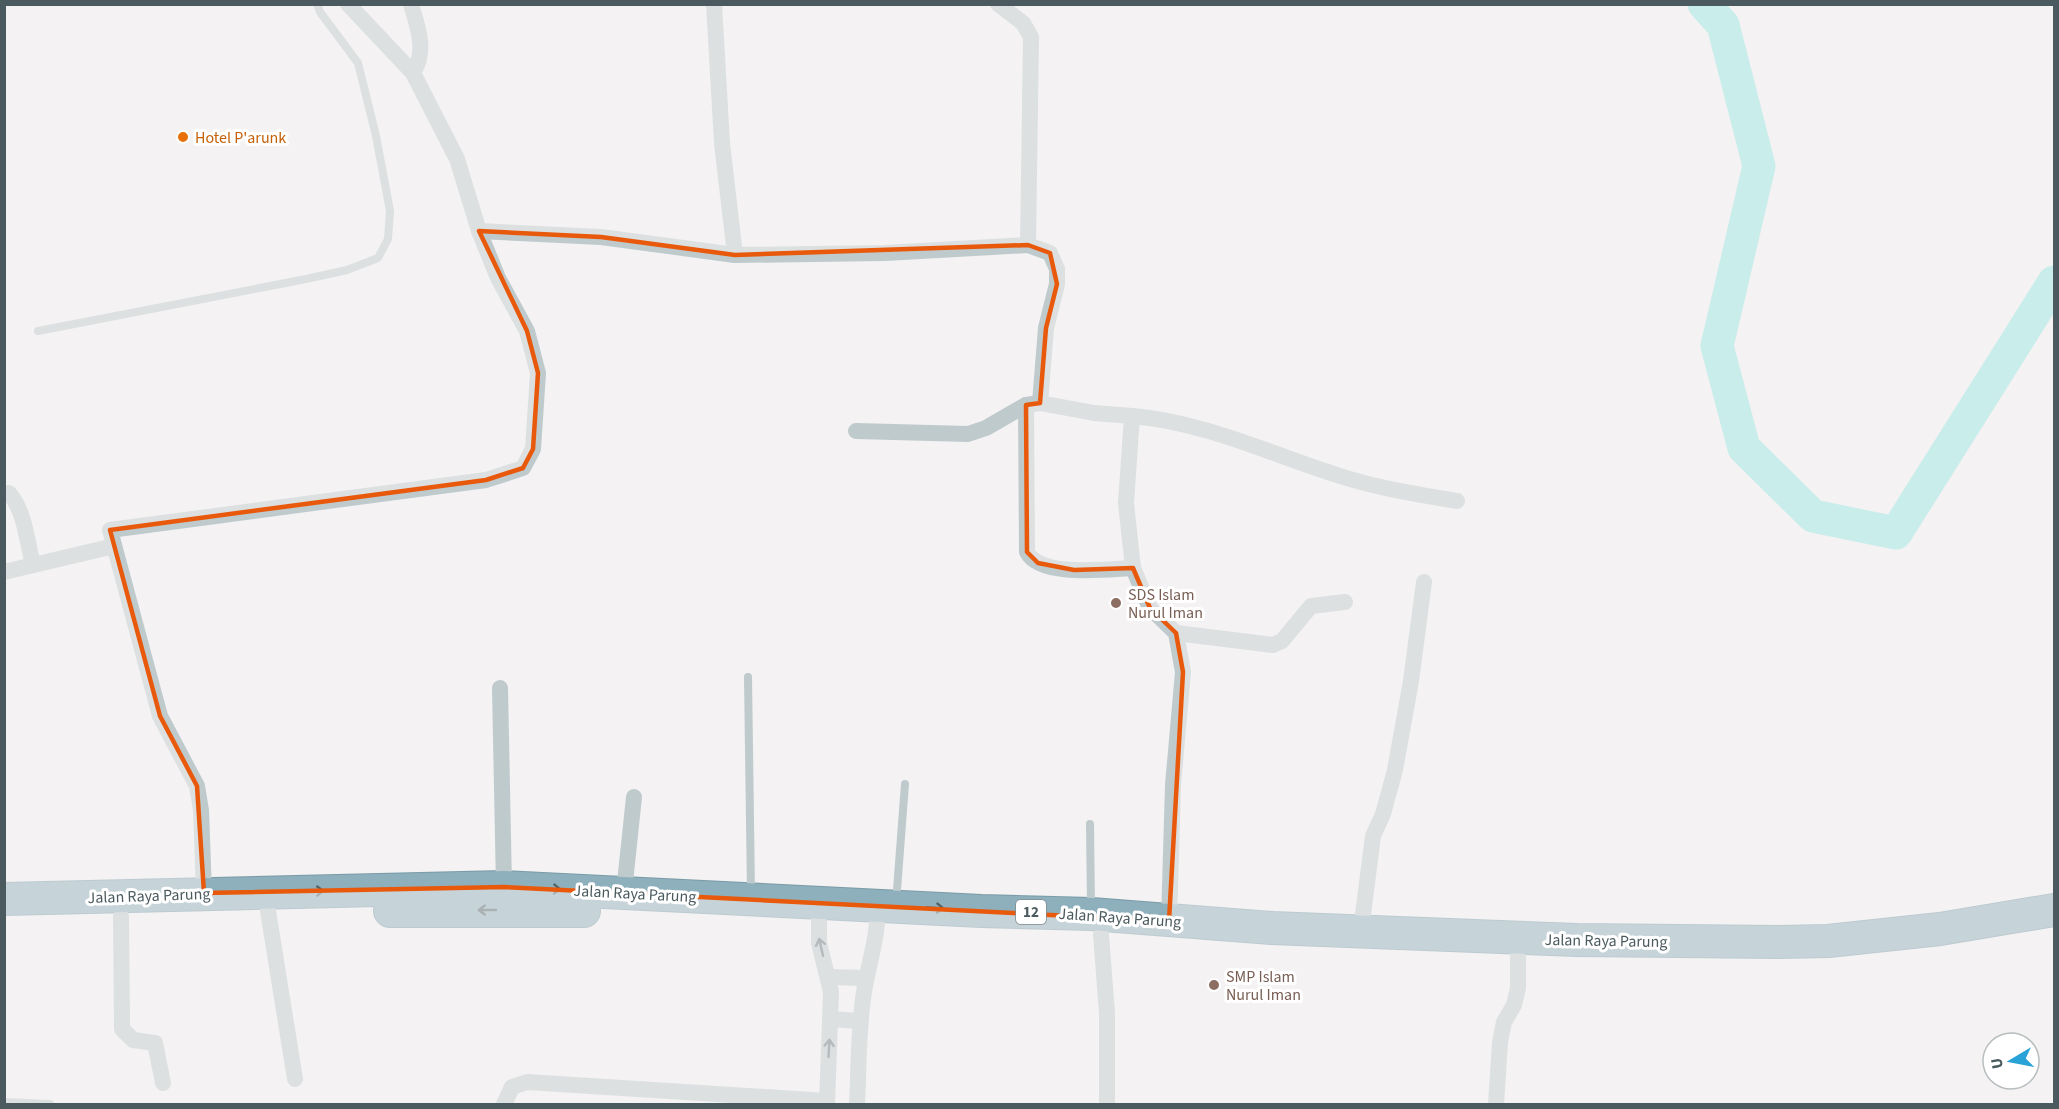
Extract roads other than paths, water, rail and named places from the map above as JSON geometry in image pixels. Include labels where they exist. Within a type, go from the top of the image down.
[{"type":"highway","name":"Jalan Raya Parung","points":[[4,898],[96,898],[204,893],[504,887],[751,898],[818,913]]},
{"type":"highway","name":"Jalan Raya Parung","points":[[4,920],[268,911],[884,913],[1414,942],[1828,941],[1940,929],[2055,910]]},
{"type":"highway","name":"Jalan Raya Parung","points":[[1096,924],[1168,921],[1361,930],[1414,942],[1518,957],[1628,962],[1790,961],[1890,953],[2055,932]]},
{"type":"street","points":[[204,893],[201,810],[197,786],[160,716],[110,530],[476,482],[523,468],[533,449],[538,373],[527,331],[498,278],[479,231],[457,159],[413,73],[348,4]]},
{"type":"street","points":[[411,4],[422,53],[413,73]]},
{"type":"street","points":[[714,4],[722,143],[735,255]]},
{"type":"street","points":[[998,4],[1023,23],[1031,37],[1028,245]]},
{"type":"street","points":[[479,231],[601,237],[735,255],[885,253],[1028,245],[1050,253],[1057,268],[1057,284],[1033,404],[1028,552],[1030,558],[1046,566],[1074,570],[1133,568]]},
{"type":"street","points":[[856,431],[968,434],[987,428],[1033,404],[1100,414],[1167,419],[1281,454],[1336,475],[1392,490],[1457,501]]},
{"type":"street","points":[[1132,416],[1126,503],[1133,568],[1150,608],[1176,633],[1183,672],[1173,785],[1168,921]]},
{"type":"street","points":[[4,493],[14,498],[33,565]]},
{"type":"street","points":[[4,572],[114,546]]},
{"type":"street","points":[[1361,930],[1373,836],[1383,814],[1395,770],[1411,681],[1424,582]]},
{"type":"street","points":[[1176,633],[1273,645],[1282,641],[1311,606],[1345,602]]},
{"type":"street","points":[[501,688],[504,887]]},
{"type":"street","points":[[624,892],[634,797]]},
{"type":"street","points":[[268,911],[295,1080]]},
{"type":"street","points":[[504,1104],[512,1087],[526,1082],[827,1103],[831,1019],[828,977],[819,943],[818,913]]},
{"type":"street","points":[[857,1104],[861,1021],[866,978],[884,913]]},
{"type":"street","points":[[121,916],[122,1029],[133,1040],[155,1043],[163,1083]]},
{"type":"street","points":[[1096,924],[1107,1013],[1107,1104]]},
{"type":"street","points":[[1496,1104],[1500,1042],[1504,1022],[1514,1005],[1518,988],[1518,957]]},
{"type":"street","points":[[828,977],[866,978]]},
{"type":"street","points":[[831,1019],[861,1021]]},
{"type":"lane","points":[[38,331],[306,279],[378,258],[388,239],[390,211],[376,136],[358,63],[320,12],[317,4]]},
{"type":"lane","points":[[748,678],[751,898]]},
{"type":"lane","points":[[884,913],[905,784]]},
{"type":"lane","points":[[1090,824],[1096,924]]},
{"type":"lane","points":[[4,1102],[50,1104]]},
{"type":"waterway","points":[[1704,4],[1723,25],[1759,166],[1717,346],[1744,448],[1813,516],[1896,533],[2054,282]]},
{"type":"place","name":"Hotel P'arunk","points":[[183,137]]},
{"type":"place","name":"SDS Islam Nurul Iman","points":[[1116,603]]},
{"type":"place","name":"SMP Islam Nurul Iman","points":[[1214,985]]}]
